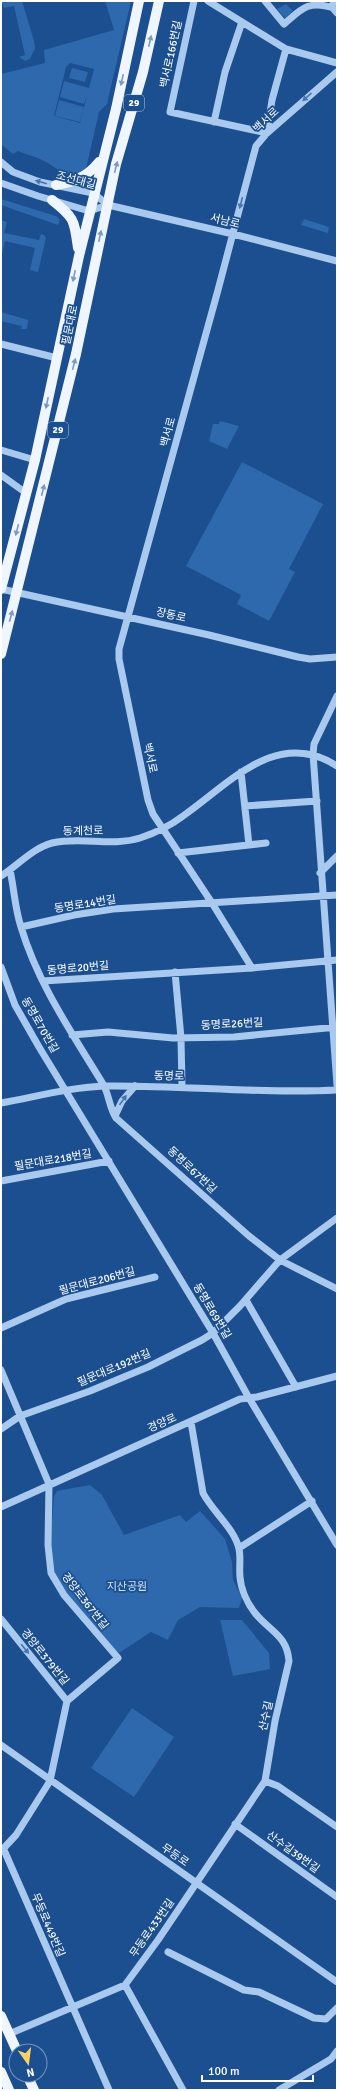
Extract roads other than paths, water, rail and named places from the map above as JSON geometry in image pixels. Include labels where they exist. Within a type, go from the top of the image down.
[{"type":"main road","name":"필문대로","points":[[1,589],[35,460],[93,193],[116,109],[139,1]]},
{"type":"main road","name":"필문대로","points":[[1,654],[76,354],[116,164],[143,72],[159,1]]},
{"type":"main road","points":[[56,185],[70,183],[90,173],[102,157]]},
{"type":"main road","points":[[52,200],[66,211],[74,223],[79,256]]},
{"type":"main road","points":[[1,2016],[13,2043]]},
{"type":"main road","points":[[1,2072],[9,2090]]},
{"type":"street","name":"백서로166번길","points":[[194,1],[170,112],[214,122]]},
{"type":"street","points":[[208,1],[286,49],[337,63]]},
{"type":"street","points":[[265,1],[284,24],[308,4],[334,3],[337,13]]},
{"type":"street","points":[[242,22],[225,72],[214,122],[267,133],[272,100],[286,49]]},
{"type":"street","name":"백서로","points":[[162,829],[153,814],[148,800],[119,659],[120,641],[128,617],[256,146],[267,133],[337,72]]},
{"type":"street","name":"조선대길","points":[[1,162],[13,172],[56,185],[93,193],[108,205]]},
{"type":"street","points":[[1,183],[89,211],[108,205]]},
{"type":"street","name":"서남로","points":[[108,205],[233,234],[337,262]]},
{"type":"street","points":[[1,344],[57,358]]},
{"type":"street","points":[[2,452],[35,460]]},
{"type":"street","points":[[1,475],[26,493]]},
{"type":"street","name":"장동로","points":[[1,589],[298,657],[310,659],[337,657]]},
{"type":"street","points":[[337,696],[314,744],[313,754],[327,960],[335,1027],[337,1085]]},
{"type":"street","name":"동계천로","points":[[1,876],[38,848],[51,843],[69,841],[125,841],[162,829],[182,817],[241,772],[266,758],[282,754],[313,754],[325,758],[337,766]]},
{"type":"street","points":[[241,772],[249,845]]},
{"type":"street","points":[[245,806],[317,801]]},
{"type":"street","points":[[162,829],[212,903],[252,968]]},
{"type":"street","points":[[178,853],[266,843]]},
{"type":"street","points":[[320,873],[337,856]]},
{"type":"street","points":[[10,870],[21,927],[43,981]]},
{"type":"street","name":"동명로14번길","points":[[21,927],[101,910],[337,895]]},
{"type":"street","name":"동명로20번길","points":[[72,1036],[43,981],[252,968],[337,960]]},
{"type":"street","name":"동명로70번길","points":[[1,967],[4,984],[39,1047],[67,1091]]},
{"type":"street","points":[[176,972],[181,1038],[182,1087]]},
{"type":"street","name":"동명로26번길","points":[[72,1036],[108,1032],[181,1038],[234,1037],[335,1027]]},
{"type":"street","points":[[72,1036],[104,1086]]},
{"type":"street","name":"동명로","points":[[1,1103],[104,1086],[182,1087],[269,1091],[337,1090]]},
{"type":"street","name":"동명로67번길","points":[[104,1086],[109,1106],[115,1116],[243,1231],[280,1260],[337,1289]]},
{"type":"street","points":[[115,1116],[122,1101],[135,1086]]},
{"type":"street","name":"동명로69번길","points":[[67,1091],[213,1333],[249,1398],[337,1544]]},
{"type":"street","name":"필문대로218번길","points":[[1,1181],[109,1161]]},
{"type":"street","points":[[296,1387],[246,1300],[280,1260],[337,1218]]},
{"type":"street","name":"필문대로206번길","points":[[1,1328],[66,1299],[155,1277]]},
{"type":"street","name":"필문대로192번길","points":[[1,1429],[20,1416],[90,1391],[148,1367],[213,1333],[246,1300]]},
{"type":"street","points":[[1,1370],[49,1484]]},
{"type":"street","name":"경양로","points":[[1,1507],[240,1399],[296,1387],[337,1376]]},
{"type":"street","name":"산수길","points":[[191,1422],[203,1493],[207,1502],[230,1531],[239,1548],[240,1577],[247,1600],[256,1614],[284,1642],[289,1654],[289,1661],[275,1721],[265,1781],[196,1884]]},
{"type":"street","name":"경양로367번길","points":[[49,1484],[48,1545],[50,1573],[64,1595],[118,1658],[67,1701]]},
{"type":"street","points":[[239,1548],[312,1501]]},
{"type":"street","name":"경양로379번길","points":[[1,1619],[67,1701],[50,1781]]},
{"type":"street","name":"무등로","points":[[1,1745],[337,1982]]},
{"type":"street","name":"무등로449번길","points":[[50,1781],[16,1835],[2,1850],[109,2090]]},
{"type":"street","points":[[265,1781],[278,1786],[337,1827]]},
{"type":"street","name":"산수길39번길","points":[[235,1824],[337,1897]]},
{"type":"street","name":"무등로433번길","points":[[72,2008],[124,1984],[196,1884]]},
{"type":"street","points":[[168,1952],[244,1990],[259,1992],[312,2016],[326,2018],[337,2008]]},
{"type":"street","points":[[124,1984],[183,2090]]},
{"type":"street","points":[[9,2034],[72,2008]]},
{"type":"street","points":[[279,2090],[334,2062],[337,2051]]},
{"type":"park label","name":"지산공원","points":[[127,1586]]}]
